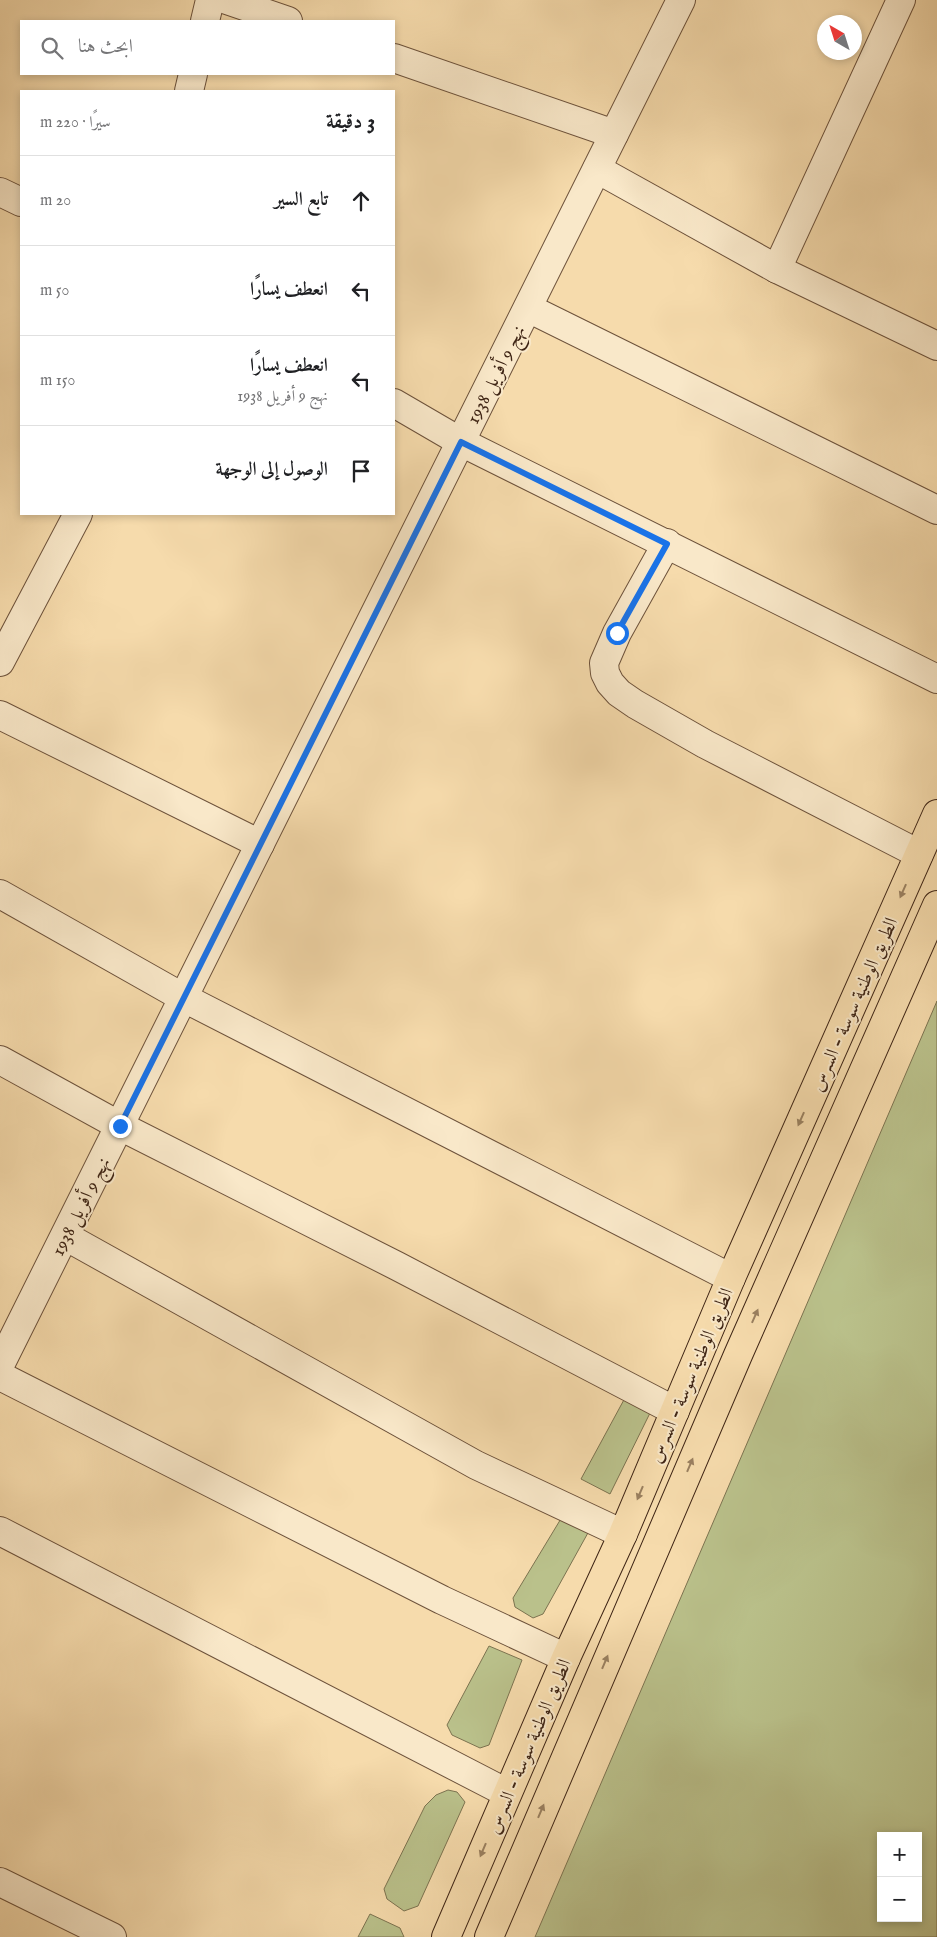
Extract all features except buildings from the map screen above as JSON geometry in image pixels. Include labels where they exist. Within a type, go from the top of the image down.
[{"type":"highway","name":"الطريق الوطنية سوسة - السرس","points":[[446,1937],[566,1658],[623,1534],[731,1278],[937,814]]},
{"type":"highway","name":"الطريق الوطنية سوسة - السرس","points":[[488,1937],[696,1452],[937,905]]},
{"type":"street","points":[[205,20],[210,0]]},
{"type":"street","points":[[227,0],[285,20]]},
{"type":"street","name":"نهج 9 أفريل 1938","points":[[0,1365],[682,0]]},
{"type":"street","points":[[777,269],[901,0]]},
{"type":"street","points":[[395,58],[614,134]]},
{"type":"street","points":[[189,90],[193,75]]},
{"type":"street","points":[[597,169],[777,269],[937,346]]},
{"type":"street","points":[[0,192],[20,202]]},
{"type":"street","points":[[528,308],[937,510]]},
{"type":"street","points":[[395,404],[461,442],[937,679]]},
{"type":"street","points":[[0,662],[77,515]]},
{"type":"street","points":[[667,544],[617,633],[604,663],[605,673],[618,693],[704,744],[919,854]]},
{"type":"street","points":[[0,715],[260,844]]},
{"type":"street","points":[[0,894],[184,998],[731,1278]]},
{"type":"street","points":[[0,1060],[120,1126],[397,1266],[675,1411]]},
{"type":"street","points":[[64,1236],[476,1465],[623,1534]]},
{"type":"street","points":[[0,1376],[442,1600],[566,1658]]},
{"type":"street","points":[[0,1531],[507,1793]]},
{"type":"street","points":[[0,1882],[112,1937]]},
{"type":"green space","points":[[937,1001],[937,1937],[535,1937]]},
{"type":"green space","points":[[626,1396],[652,1409],[610,1494],[581,1479]]},
{"type":"green space","points":[[562,1517],[589,1531],[543,1614],[533,1618],[515,1607],[513,1598]]},
{"type":"green space","points":[[489,1646],[522,1660],[489,1745],[480,1748],[452,1735],[447,1725]]},
{"type":"green space","points":[[448,1790],[457,1792],[465,1802],[418,1906],[404,1911],[387,1899],[384,1889],[425,1806],[436,1795]]},
{"type":"green space","points":[[370,1914],[400,1928],[404,1937],[358,1937]]},
{"type":"route","points":[[120,1126],[461,442],[667,544],[617,633]]}]
